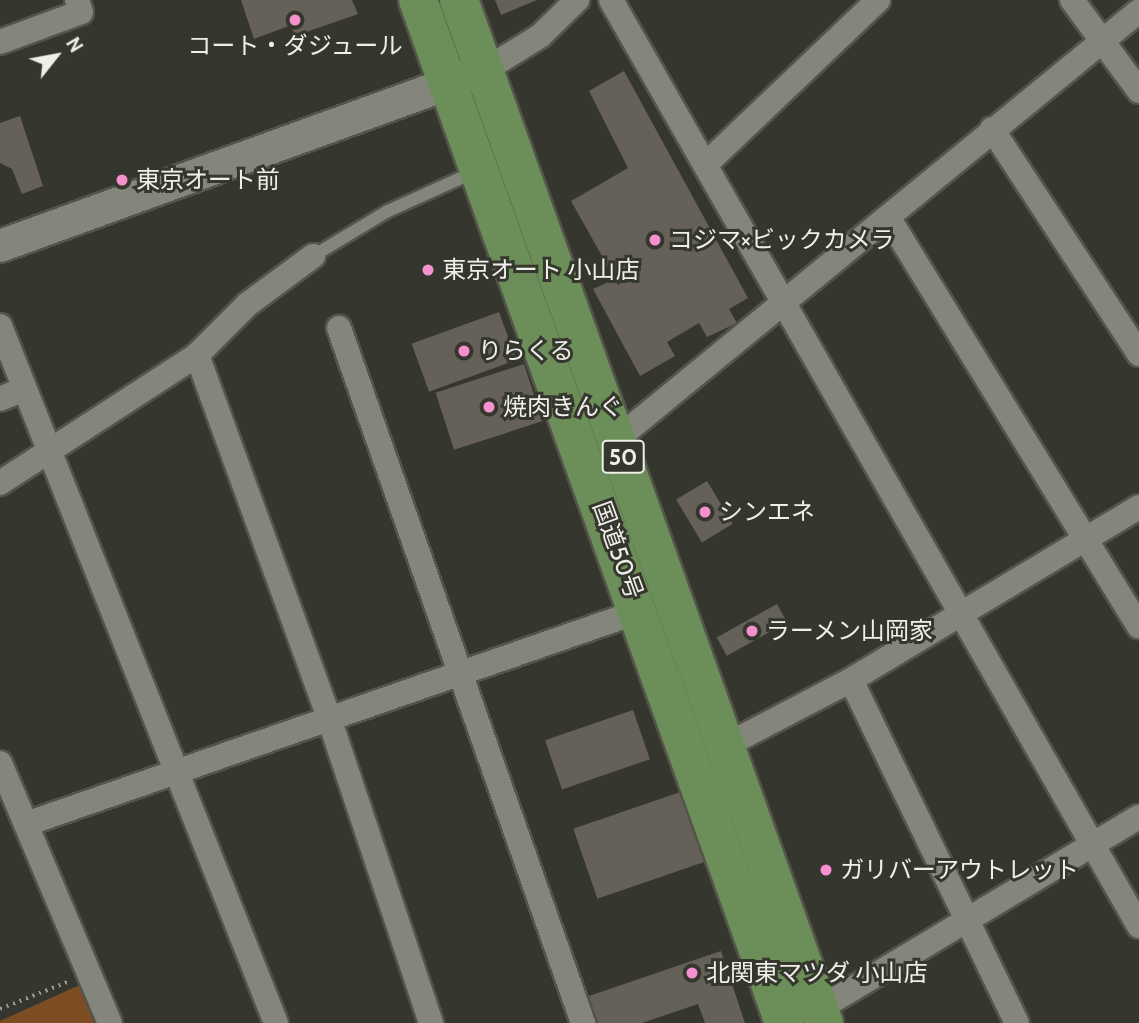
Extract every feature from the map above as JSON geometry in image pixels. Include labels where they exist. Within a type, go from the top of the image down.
[{"type":"highway","name":"国道50号","points":[[418,0],[640,611],[784,1023]]},
{"type":"highway","name":"国道50号","points":[[459,0],[822,1016]]},
{"type":"street","points":[[0,42],[81,12],[77,0]]},
{"type":"street","points":[[0,246],[485,70],[540,36],[577,0]]},
{"type":"street","points":[[611,0],[781,304],[1139,926]]},
{"type":"street","points":[[705,165],[878,0]]},
{"type":"street","points":[[1072,0],[1139,91]]},
{"type":"street","points":[[617,439],[1139,11]]},
{"type":"street","points":[[992,129],[1139,354]]},
{"type":"street","points":[[888,217],[1087,537],[1139,626]]},
{"type":"street","points":[[0,484],[197,355],[248,304],[313,256]]},
{"type":"street","points":[[0,326],[276,1023]]},
{"type":"street","points":[[339,328],[583,1023]]},
{"type":"street","points":[[197,355],[329,718],[431,1023]]},
{"type":"street","points":[[0,399],[24,389]]},
{"type":"street","points":[[725,746],[851,680],[1139,507]]},
{"type":"street","points":[[26,824],[640,611]]},
{"type":"street","points":[[851,680],[1017,1023]]},
{"type":"street","points":[[0,763],[110,1023]]},
{"type":"street","points":[[822,1016],[965,919],[1139,817]]},
{"type":"lane","points":[[313,256],[388,211],[479,170]]},
{"type":"path","points":[[0,1009],[88,972]]},
{"type":"shaded area","points":[[84,983],[101,1023],[0,1023],[0,1021]]},
{"type":"building","name":"コート・ダジュール","points":[[241,0],[352,0],[358,14],[295,36],[291,25],[254,39]]},
{"type":"building","points":[[495,0],[537,0],[501,15]]},
{"type":"building","name":"コジマ×ビックカメラ","points":[[624,71],[748,298],[729,309],[737,323],[707,337],[699,323],[667,342],[675,356],[640,376],[593,289],[615,279],[571,201],[628,168],[589,91]]},
{"type":"building","points":[[20,116],[43,186],[22,194],[12,169],[0,163],[0,123]]},
{"type":"building","name":"りらくる","points":[[499,312],[516,360],[429,392],[412,344]]},
{"type":"building","name":"焼肉きんぐ","points":[[524,364],[543,421],[454,450],[436,393]]},
{"type":"building","name":"シンエネ","points":[[707,481],[733,524],[702,542],[676,500]]},
{"type":"building","name":"ラーメン山岡家","points":[[777,604],[787,622],[727,656],[717,637]]},
{"type":"building","points":[[633,710],[650,759],[562,789],[545,740]]},
{"type":"building","points":[[683,791],[707,861],[597,899],[573,829]]},
{"type":"building","name":"北関東マツダ 小山店","points":[[721,951],[745,1023],[705,1023],[698,1004],[642,1023],[598,1023],[589,996]]},
{"type":"place","name":"コート・ダジュール","points":[[295,20]]},
{"type":"place","name":"東京オート前","points":[[122,180]]},
{"type":"place","name":"コジマ×ビックカメラ","points":[[655,240]]},
{"type":"place","name":"東京オート 小山店","points":[[428,270]]},
{"type":"place","name":"りらくる","points":[[464,351]]},
{"type":"place","name":"焼肉きんぐ","points":[[489,407]]},
{"type":"place","name":"シンエネ","points":[[705,512]]},
{"type":"place","name":"ラーメン山岡家","points":[[752,631]]},
{"type":"place","name":"ガリバーアウトレット","points":[[826,870]]},
{"type":"place","name":"北関東マツダ 小山店","points":[[692,973]]}]
